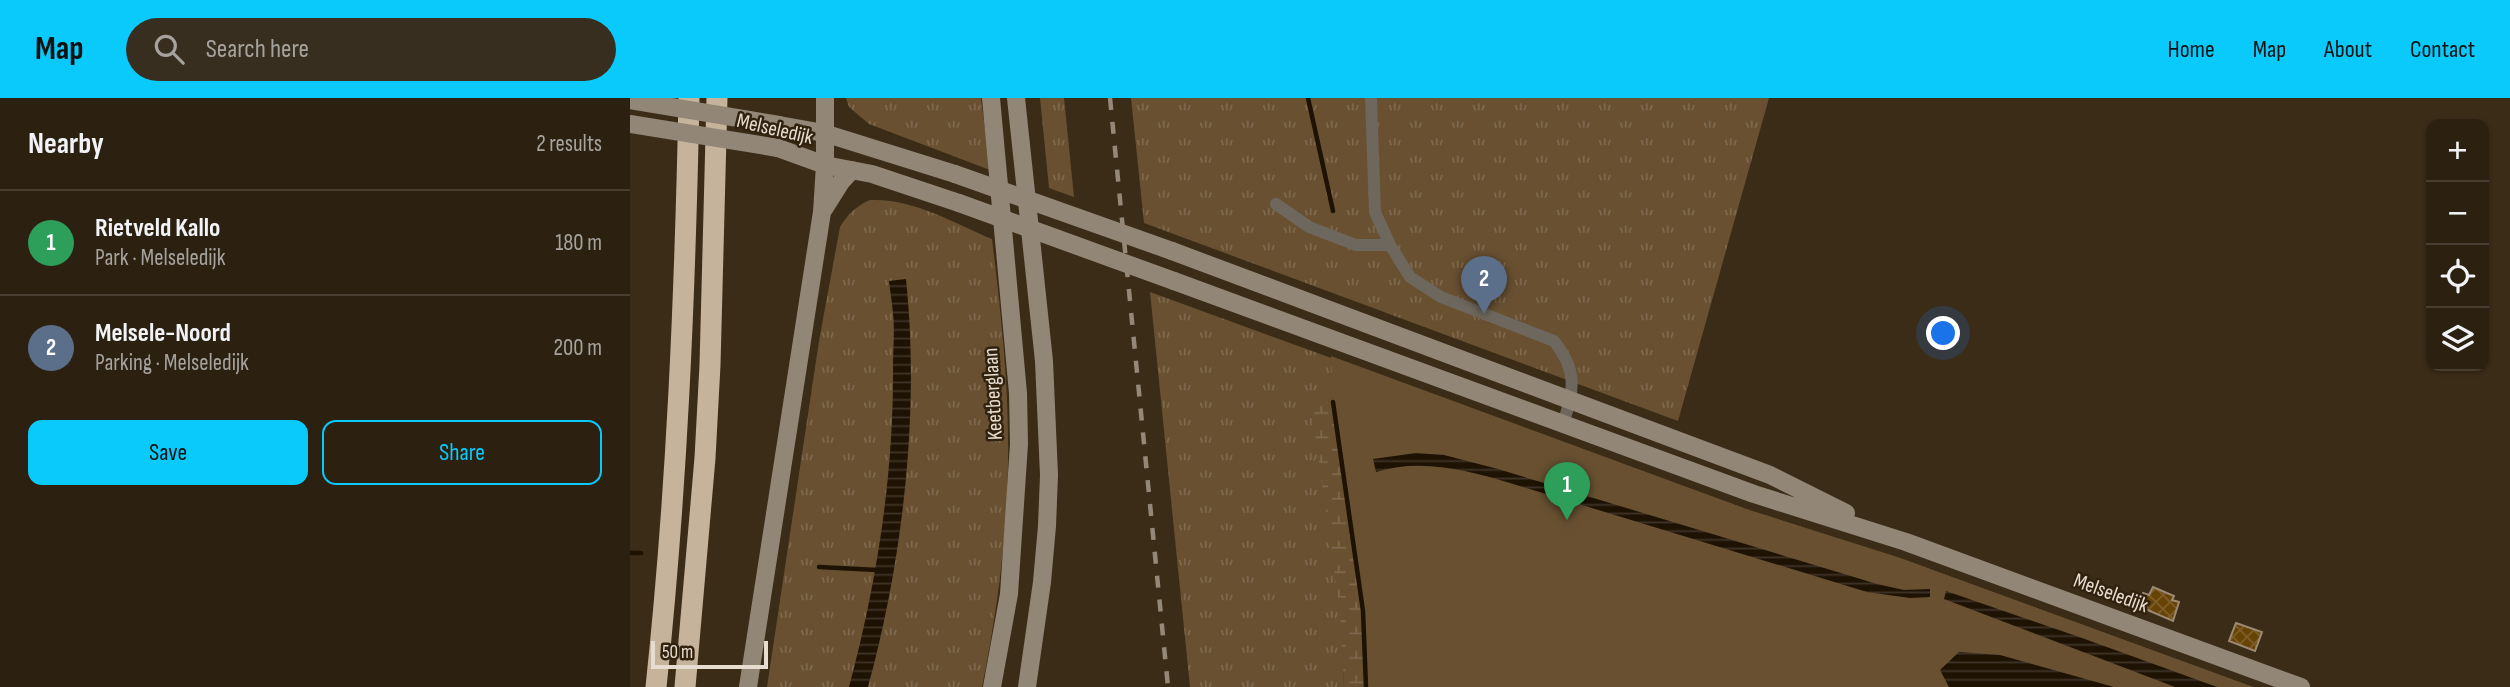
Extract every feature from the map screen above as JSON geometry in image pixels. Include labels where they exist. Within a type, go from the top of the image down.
[{"type":"highway","points":[[656,687],[673,509],[680,391],[689,98]]},
{"type":"highway","points":[[685,687],[709,379],[717,98]]},
{"type":"main road","points":[[748,687],[822,212],[825,98]]},
{"type":"main road","name":"Keetberglaan","points":[[991,98],[1017,380],[1019,444],[1009,594],[992,687]]},
{"type":"main road","points":[[1016,98],[1044,361],[1049,475],[1048,526],[1027,687]]},
{"type":"main road","name":"Melseledijk","points":[[630,100],[824,133],[954,174],[1172,251],[1770,475],[1906,542]]},
{"type":"main road","name":"Melseledijk","points":[[630,124],[778,148],[825,165],[872,174],[959,203],[1754,494],[1906,542],[2301,687]]},
{"type":"main road","points":[[778,148],[810,145],[824,133]]},
{"type":"main road","points":[[822,212],[852,170]]},
{"type":"street","points":[[1371,98],[1375,212],[1390,245],[1410,277],[1441,297],[1554,341],[1567,357],[1571,374],[1571,399],[1563,425]]},
{"type":"street","points":[[1276,204],[1309,227],[1356,245],[1390,245]]},
{"type":"green space","points":[[846,98],[981,98],[990,170],[869,124],[849,107]]},
{"type":"green space","points":[[1040,98],[1064,98],[1074,197],[1049,188]]},
{"type":"green space","points":[[1131,98],[1769,98],[1678,421],[1144,223]]},
{"type":"green space","points":[[870,200],[886,200],[917,207],[992,239],[1005,366],[1008,473],[1001,565],[982,687],[767,687],[819,341],[840,227],[853,211]]},
{"type":"green space","points":[[1150,292],[1749,510],[1900,558],[2253,687],[1366,687],[1363,611],[1333,402],[1344,687],[1190,687]]},
{"type":"green space","points":[[1331,356],[1749,510],[1900,558],[2253,687],[1366,687],[1363,611],[1333,402]]},
{"type":"green space","points":[[1333,402],[1363,611],[1366,687],[1344,687],[1340,613],[1311,405]]},
{"type":"shaded area","points":[[906,279],[911,380],[899,536],[891,588],[868,687],[849,687],[868,608],[887,487],[893,406],[894,332],[889,281]]},
{"type":"shaded area","points":[[1416,453],[1444,455],[1498,469],[1877,584],[1904,590],[1930,589],[1930,597],[1910,598],[1867,592],[1477,474],[1426,466],[1376,472],[1373,459]]},
{"type":"shaded area","points":[[1946,591],[2217,687],[2175,687],[1944,599]]},
{"type":"shaded area","points":[[1959,652],[2000,655],[2114,687],[1949,687],[1940,670]]},
{"type":"building","points":[[2153,587],[2174,596],[2172,600],[2179,602],[2173,621],[2138,606],[2143,593],[2149,595]]},
{"type":"building","points":[[2236,623],[2262,632],[2255,651],[2229,641]]},
{"type":"waterway","points":[[1308,98],[1333,211]]},
{"type":"waterway","points":[[1333,402],[1363,611],[1366,687]]},
{"type":"waterway","points":[[630,553],[641,553]]},
{"type":"waterway","points":[[819,567],[877,570]]},
{"type":"railway","points":[[1110,98],[1168,687]]},
{"type":"place","name":"Melsele-Noord","points":[[1484,314]]},
{"type":"place","name":"Rietveld Kallo","points":[[1567,520]]}]
